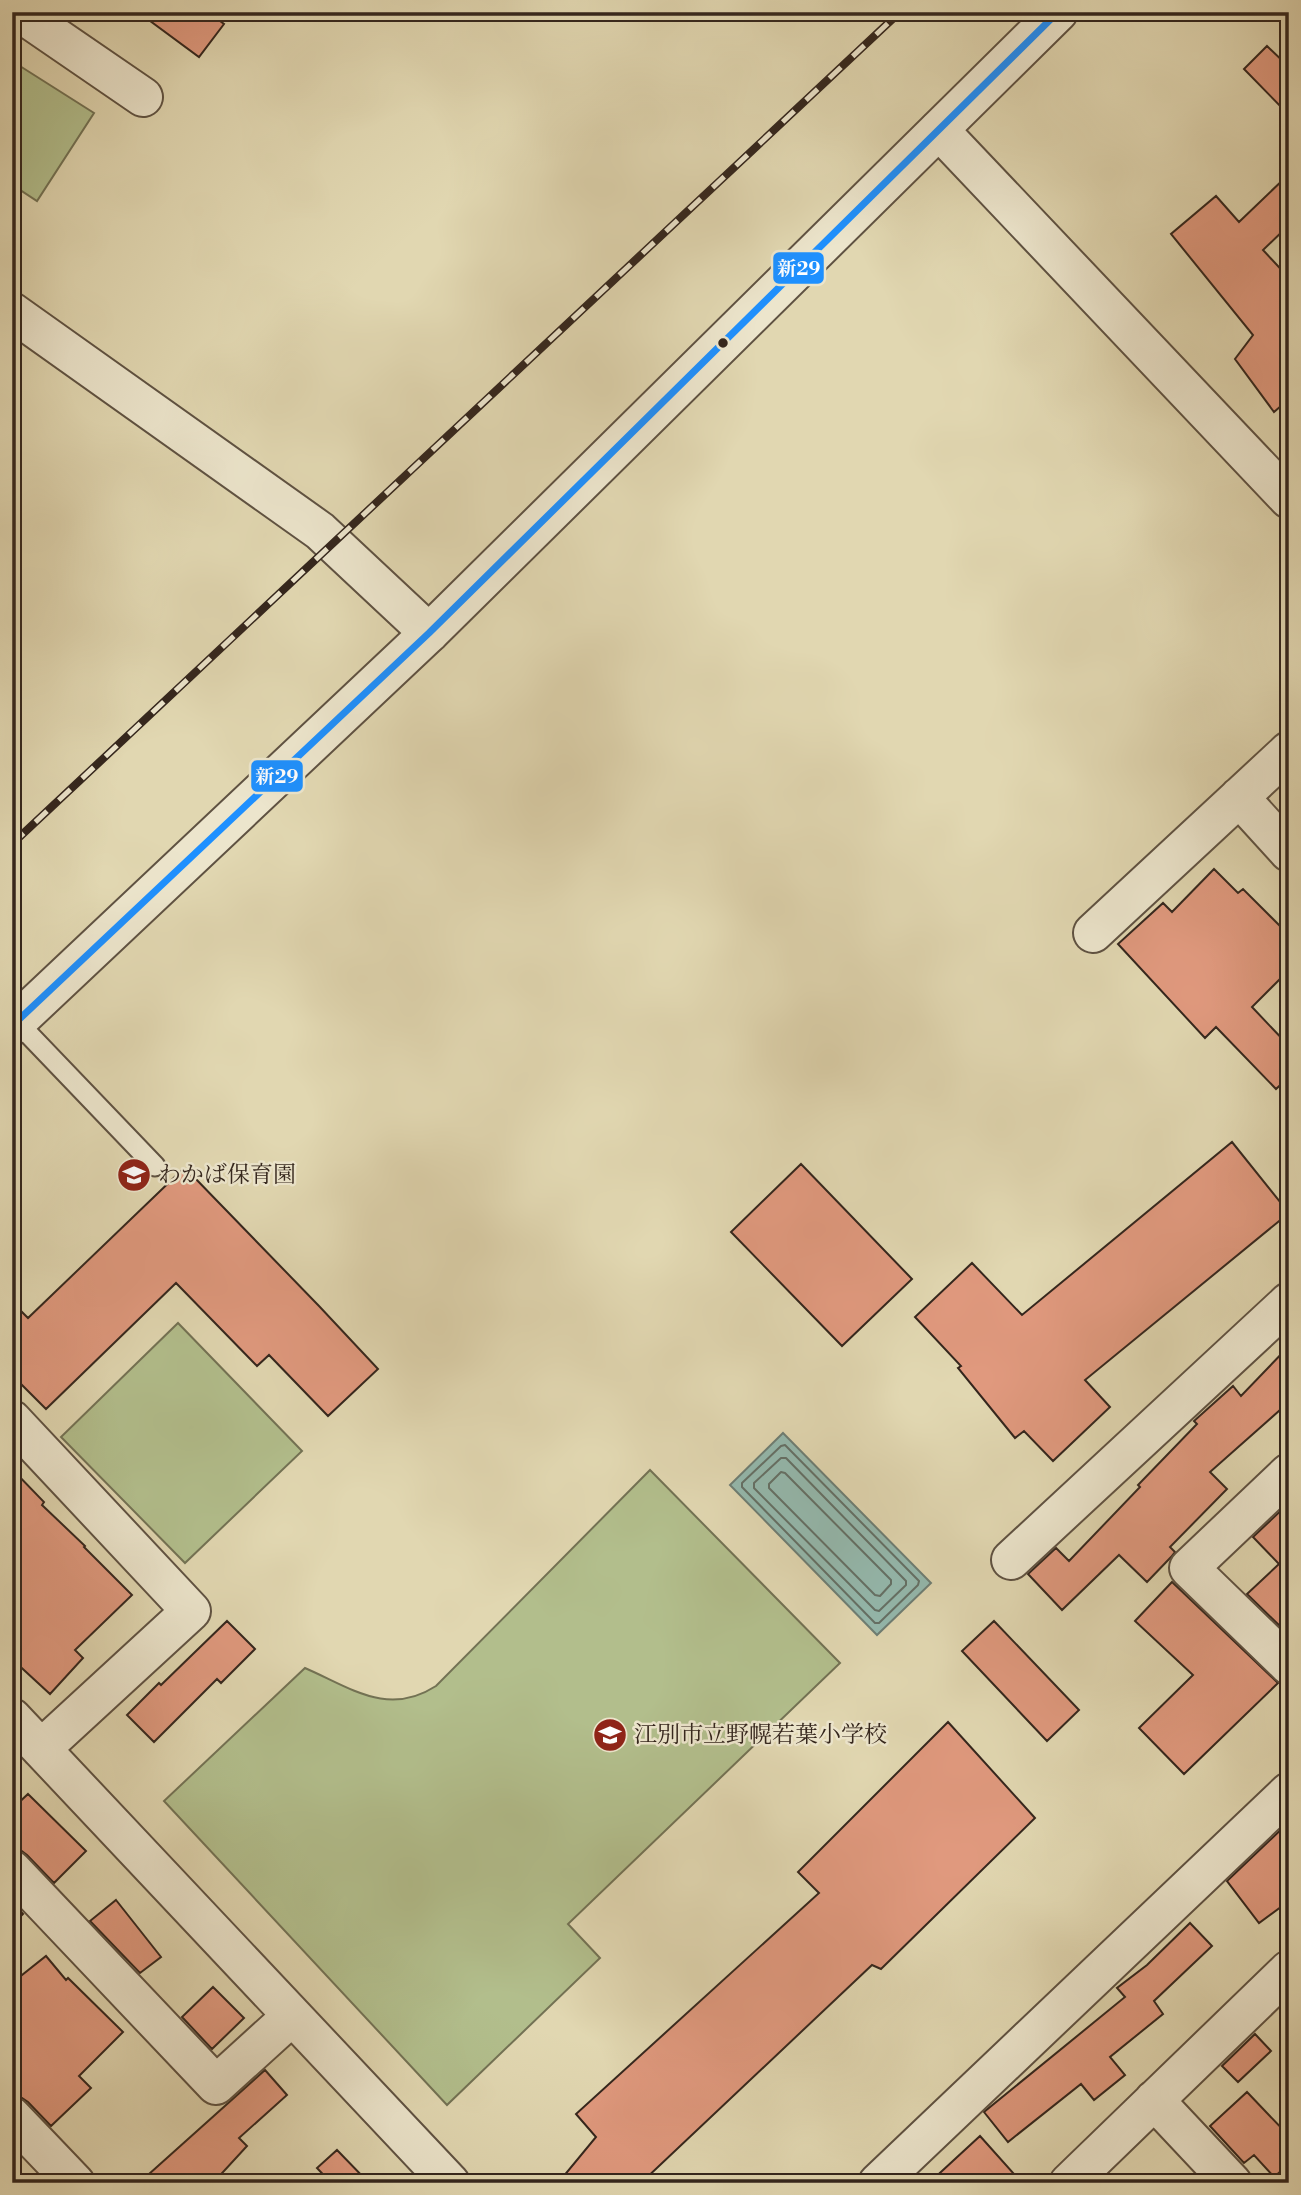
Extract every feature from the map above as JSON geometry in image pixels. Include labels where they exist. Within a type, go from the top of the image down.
[{"type":"street","points":[[19,12],[143,97]]},
{"type":"street","points":[[14,1024],[429,634],[1058,12]]},
{"type":"street","points":[[939,130],[1289,499]]},
{"type":"street","points":[[12,312],[320,531],[429,634]]},
{"type":"street","points":[[1094,933],[1289,751]]},
{"type":"street","points":[[1239,797],[1289,852]]},
{"type":"street","points":[[1011,1560],[1289,1302]]},
{"type":"street","points":[[12,1420],[191,1611],[41,1749]]},
{"type":"street","points":[[1289,1473],[1189,1569],[1289,1665]]},
{"type":"street","points":[[12,1718],[450,2183]]},
{"type":"street","points":[[878,2183],[1289,1792]]},
{"type":"street","points":[[12,1870],[215,2085],[292,2016]]},
{"type":"street","points":[[1069,2183],[1289,1970]]},
{"type":"street","points":[[1154,2100],[1232,2183]]},
{"type":"street","points":[[12,2117],[75,2183]]},
{"type":"lane","points":[[14,1024],[155,1166]]},
{"type":"green space","points":[[12,61],[94,113],[37,201],[20,190],[12,202]]},
{"type":"green space","points":[[178,1323],[302,1451],[185,1563],[61,1437]]},
{"type":"green space","points":[[650,1470],[840,1663],[568,1924],[600,1958],[447,2105],[164,1801],[305,1668],[354,1691],[386,1699],[418,1695],[436,1686]]},
{"type":"water","points":[[783,1433],[931,1583],[877,1635],[730,1485]]},
{"type":"building","points":[[138,12],[208,12],[224,24],[199,57]]},
{"type":"building","points":[[1267,46],[1289,67],[1289,115],[1244,69]]},
{"type":"building","points":[[1289,174],[1289,225],[1263,250],[1289,278],[1289,399],[1274,412],[1235,359],[1253,335],[1171,234],[1216,196],[1239,222]]},
{"type":"building","points":[[1214,869],[1238,893],[1243,889],[1289,935],[1289,970],[1252,1007],[1289,1046],[1289,1077],[1276,1089],[1216,1027],[1205,1038],[1118,944],[1163,903],[1172,912]]},
{"type":"building","points":[[1232,1142],[1289,1213],[1085,1380],[1110,1407],[1053,1461],[1024,1431],[1015,1438],[958,1368],[961,1366],[915,1317],[972,1263],[1022,1315]]},
{"type":"building","points":[[801,1164],[912,1279],[842,1346],[731,1232]]},
{"type":"building","points":[[182,1170],[188,1177],[191,1174],[378,1369],[328,1416],[269,1355],[257,1366],[176,1283],[46,1409],[12,1375],[12,1302],[28,1318]]},
{"type":"building","points":[[1289,1346],[1289,1402],[1210,1472],[1227,1489],[1170,1547],[1175,1552],[1171,1557],[1147,1582],[1119,1555],[1062,1610],[1028,1574],[1056,1548],[1069,1561],[1197,1424],[1194,1421],[1233,1386],[1241,1396]]},
{"type":"building","points":[[12,1469],[44,1502],[42,1505],[132,1595],[75,1650],[83,1658],[50,1694],[12,1659]]},
{"type":"building","points":[[1289,1503],[1289,1621],[1282,1628],[1247,1594],[1279,1564],[1253,1537]]},
{"type":"building","points":[[1172,1582],[1278,1683],[1184,1774],[1139,1728],[1193,1675],[1135,1621]]},
{"type":"building","points":[[227,1621],[255,1649],[221,1683],[217,1679],[154,1742],[127,1715]]},
{"type":"building","points":[[994,1621],[1079,1710],[1047,1741],[962,1651]]},
{"type":"building","points":[[948,1722],[1035,1818],[881,1969],[872,1965],[641,2183],[558,2183],[596,2137],[576,2114],[819,1893],[798,1872]]},
{"type":"building","points":[[28,1794],[86,1851],[54,1883],[27,1855],[19,1849],[12,1849],[12,1809]]},
{"type":"building","points":[[1289,1822],[1289,1901],[1259,1923],[1227,1881]]},
{"type":"building","points":[[116,1900],[161,1957],[140,1973],[90,1921]]},
{"type":"building","points":[[12,1902],[23,1914],[12,1925]]},
{"type":"building","points":[[1190,1923],[1212,1946],[1154,2001],[1163,2014],[1110,2057],[1125,2075],[1094,2100],[1081,2084],[1008,2142],[984,2112],[1125,1997],[1117,1988],[1147,1965]]},
{"type":"building","points":[[46,1956],[66,1980],[68,1978],[123,2032],[79,2076],[91,2088],[51,2126],[28,2102],[19,2096],[12,2096],[12,1983]]},
{"type":"building","points":[[213,1987],[244,2018],[212,2049],[182,2017]]},
{"type":"building","points":[[1255,2034],[1271,2051],[1238,2082],[1222,2066]]},
{"type":"building","points":[[265,2070],[287,2095],[239,2138],[247,2146],[213,2183],[139,2183]]},
{"type":"building","points":[[1247,2092],[1289,2136],[1289,2164],[1274,2177],[1254,2155],[1244,2163],[1210,2126]]},
{"type":"building","points":[[980,2136],[1022,2183],[929,2183]]},
{"type":"building","points":[[337,2150],[369,2183],[331,2183],[317,2168]]},
{"type":"railway","points":[[12,844],[900,12]]},
{"type":"transit line","name":"新29","points":[[12,1026],[429,633],[1058,12]]},
{"type":"place","name":"わかば保育園","points":[[134,1175]]},
{"type":"place","name":"江別市立野幌若葉小学校","points":[[610,1735]]}]
